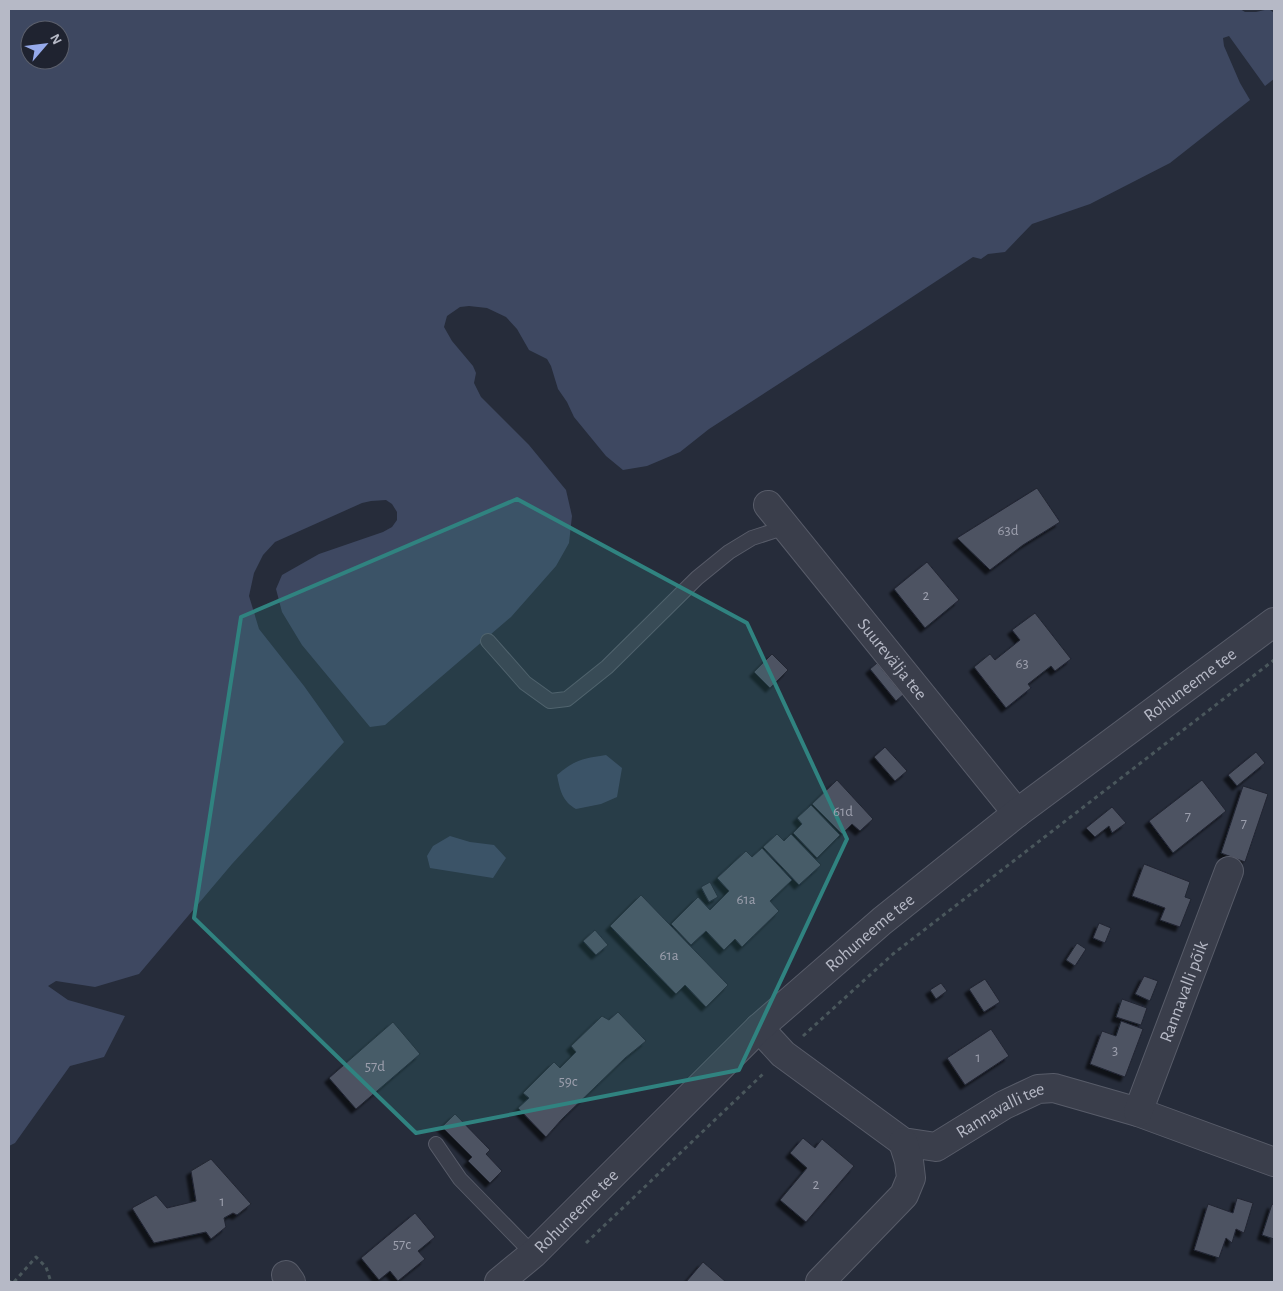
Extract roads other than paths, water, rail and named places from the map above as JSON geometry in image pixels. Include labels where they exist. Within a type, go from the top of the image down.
[{"type":"street","name":"Suurevälja tee","points":[[768,505],[1017,813]]},
{"type":"street","name":"Rohuneeme tee","points":[[499,1282],[533,1254],[759,1028],[882,921],[1017,813],[1274,622]]},
{"type":"street","name":"Rannavalli põik","points":[[1138,1112],[1229,871]]},
{"type":"street","name":"Rannavalli tee","points":[[759,1028],[783,1054],[903,1142],[936,1147],[1004,1105],[1038,1089],[1054,1088],[1138,1112],[1274,1162]]},
{"type":"street","points":[[820,1282],[904,1195],[911,1178],[909,1161],[903,1142]]},
{"type":"lane","points":[[488,641],[525,683],[550,701],[567,699],[607,667],[697,578],[729,552],[752,538],[786,527]]},
{"type":"lane","points":[[436,1144],[460,1179],[533,1254]]},
{"type":"water","points":[[9,9],[1240,9],[1245,12],[1256,12],[1269,9],[1274,13],[1274,79],[1265,86],[1229,36],[1223,38],[1224,46],[1240,83],[1250,100],[1170,163],[1090,204],[1032,224],[1005,252],[988,254],[981,259],[973,257],[709,429],[680,452],[647,466],[623,470],[606,456],[574,417],[558,389],[547,359],[529,350],[517,329],[506,317],[487,308],[469,306],[460,307],[447,316],[444,327],[452,341],[473,366],[476,373],[474,383],[481,397],[529,445],[566,490],[572,516],[569,543],[556,566],[511,617],[385,725],[370,727],[302,645],[282,612],[276,589],[282,575],[319,554],[383,532],[392,527],[397,520],[397,512],[392,504],[386,500],[362,503],[275,542],[263,555],[254,573],[249,596],[259,629],[304,686],[344,742],[232,864],[139,974],[95,987],[56,981],[48,986],[68,1000],[125,1016],[104,1057],[70,1066],[15,1143],[9,1146]]},
{"type":"water","points":[[606,755],[622,768],[617,797],[601,804],[576,809],[571,806],[565,799],[557,775],[580,761]]},
{"type":"water","points":[[450,836],[470,842],[494,845],[506,858],[493,878],[430,868],[427,856],[433,846]]}]
